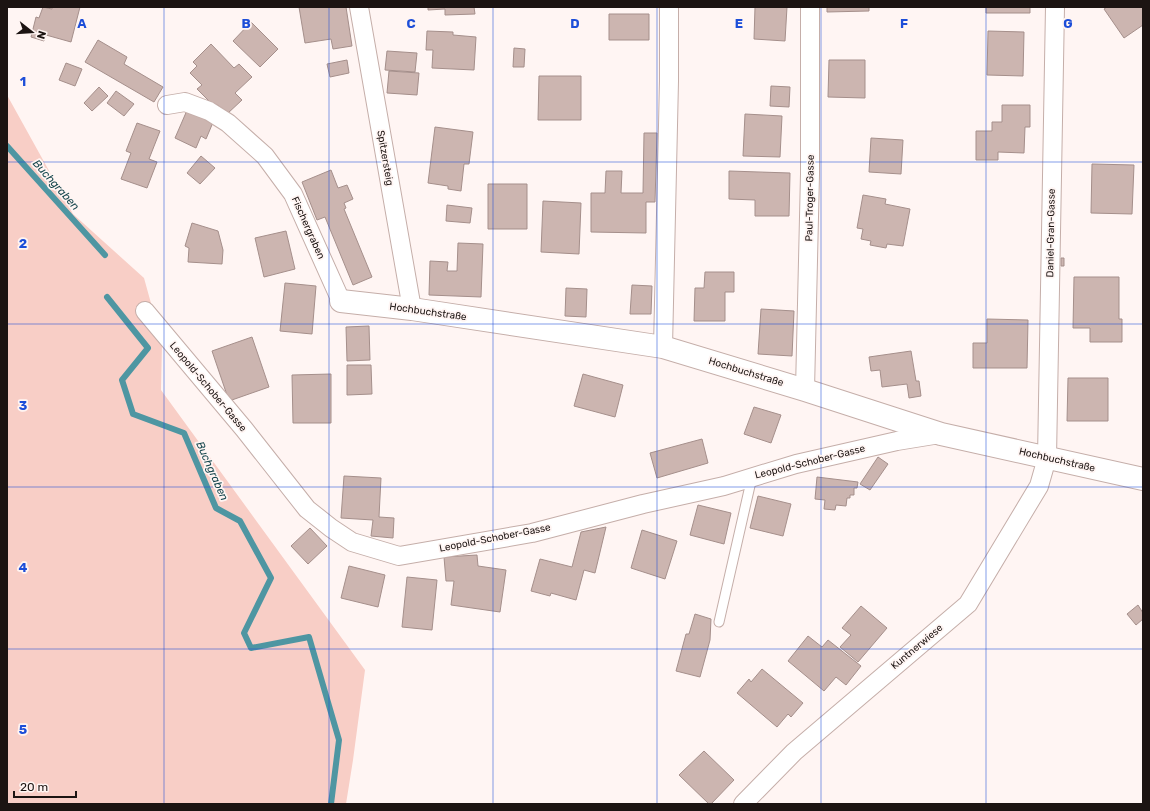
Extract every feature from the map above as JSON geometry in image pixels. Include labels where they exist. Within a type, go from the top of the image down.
[{"type":"street","name":"Spitzersteig","points":[[360,7],[412,309]]},
{"type":"street","points":[[663,347],[669,81],[669,7]]},
{"type":"street","name":"Paul-Troger-Gasse","points":[[805,390],[810,174],[810,7]]},
{"type":"street","name":"Daniel-Gran-Gasse","points":[[1046,458],[1055,7]]},
{"type":"street","name":"Fischergraben","points":[[167,104],[186,102],[209,111],[228,123],[265,156],[293,194],[341,302]]},
{"type":"street","name":"Hochbuchstraße","points":[[341,302],[412,309],[663,347],[805,390],[941,434],[1143,479]]},
{"type":"street","name":"Leopold-Schober-Gasse","points":[[145,311],[244,429],[307,509],[352,542],[398,556],[532,532],[642,504],[724,486],[804,462],[897,441],[941,434]]},
{"type":"street","name":"Kuntnerwiese","points":[[743,804],[794,752],[968,604],[1039,486],[1046,458]]},
{"type":"lane","points":[[719,622],[752,477]]},
{"type":"shaded area","points":[[7,95],[73,214],[144,278],[162,343],[161,390],[365,670],[346,804],[7,804]]},
{"type":"building","points":[[43,7],[52,9],[52,7],[80,7],[71,42],[46,35],[44,41],[31,37],[36,17],[39,18]]},
{"type":"building","points":[[299,7],[346,7],[352,46],[333,49],[331,39],[305,43]]},
{"type":"building","points":[[428,7],[474,7],[475,14],[445,15],[445,9],[428,10]]},
{"type":"building","points":[[755,7],[787,7],[785,41],[754,39]]},
{"type":"building","points":[[827,7],[869,7],[869,11],[827,12]]},
{"type":"building","points":[[986,7],[1030,7],[1030,13],[986,13]]},
{"type":"building","points":[[1107,7],[1143,7],[1143,25],[1124,38],[1104,9]]},
{"type":"building","points":[[609,14],[649,14],[649,40],[609,40]]},
{"type":"building","points":[[251,22],[278,49],[260,67],[233,41]]},
{"type":"building","points":[[427,31],[453,32],[453,35],[476,37],[474,70],[432,68],[433,50],[426,50]]},
{"type":"building","points":[[988,31],[1024,32],[1023,76],[987,75]]},
{"type":"building","points":[[98,40],[127,57],[124,64],[163,87],[154,102],[85,62]]},
{"type":"building","points":[[211,44],[234,68],[239,64],[252,77],[235,93],[242,100],[227,114],[218,105],[215,107],[197,89],[202,85],[190,73],[197,66],[193,62]]},
{"type":"building","points":[[514,48],[525,49],[524,67],[513,67]]},
{"type":"building","points":[[387,51],[417,53],[415,72],[385,70]]},
{"type":"building","points":[[347,60],[349,73],[330,77],[327,64]]},
{"type":"building","points":[[829,60],[865,60],[865,98],[828,97]]},
{"type":"building","points":[[66,63],[82,69],[75,86],[59,80]]},
{"type":"building","points":[[389,71],[419,73],[417,95],[387,93]]},
{"type":"building","points":[[539,76],[581,76],[581,120],[538,120]]},
{"type":"building","points":[[771,86],[790,87],[789,107],[770,106]]},
{"type":"building","points":[[99,87],[108,96],[92,111],[84,103]]},
{"type":"building","points":[[116,91],[134,104],[124,116],[107,103]]},
{"type":"building","points":[[1002,105],[1030,105],[1030,127],[1025,127],[1024,153],[998,152],[998,160],[976,160],[976,131],[992,131],[992,122],[1002,122]]},
{"type":"building","points":[[188,108],[214,120],[206,139],[201,136],[196,148],[175,138]]},
{"type":"building","points":[[745,114],[782,116],[780,157],[743,156]]},
{"type":"building","points":[[137,123],[160,131],[149,159],[157,162],[147,188],[121,179],[131,153],[126,151]]},
{"type":"building","points":[[435,127],[473,132],[469,164],[464,164],[461,191],[448,189],[448,186],[428,183]]},
{"type":"building","points":[[644,133],[657,133],[655,202],[646,202],[646,233],[591,232],[591,193],[605,193],[606,171],[622,171],[621,193],[643,193]]},
{"type":"building","points":[[871,138],[903,140],[901,174],[869,172]]},
{"type":"building","points":[[201,156],[215,168],[200,184],[187,173]]},
{"type":"building","points":[[1092,164],[1134,165],[1132,214],[1091,213]]},
{"type":"building","points":[[331,170],[338,188],[347,185],[353,199],[344,203],[346,208],[344,209],[372,277],[353,285],[325,217],[317,220],[302,182]]},
{"type":"building","points":[[729,171],[790,173],[789,216],[755,216],[755,200],[729,199]]},
{"type":"building","points":[[488,184],[527,184],[527,229],[488,229]]},
{"type":"building","points":[[863,195],[886,199],[885,204],[910,209],[903,246],[887,244],[886,248],[870,245],[871,241],[861,239],[863,229],[857,228]]},
{"type":"building","points":[[543,201],[581,203],[579,254],[541,252]]},
{"type":"building","points":[[447,205],[472,208],[470,223],[446,221]]},
{"type":"building","points":[[192,223],[218,231],[223,250],[222,264],[188,262],[189,248],[185,246]]},
{"type":"building","points":[[286,231],[295,269],[264,277],[255,238]]},
{"type":"building","points":[[458,243],[483,244],[481,297],[429,295],[430,261],[448,262],[447,271],[457,271]]},
{"type":"building","points":[[1061,258],[1064,258],[1064,266],[1061,266]]},
{"type":"building","points":[[705,272],[734,272],[734,292],[725,292],[725,321],[694,321],[695,288],[704,288]]},
{"type":"building","points":[[1074,277],[1119,277],[1119,319],[1122,319],[1122,342],[1090,342],[1090,328],[1073,328]]},
{"type":"building","points":[[285,283],[316,286],[312,334],[280,331]]},
{"type":"building","points":[[632,285],[652,286],[651,314],[630,314]]},
{"type":"building","points":[[566,288],[587,289],[586,317],[565,316]]},
{"type":"building","points":[[761,309],[794,311],[792,356],[758,354]]},
{"type":"building","points":[[987,319],[1028,320],[1027,368],[973,368],[973,343],[987,343]]},
{"type":"building","points":[[369,326],[370,360],[347,361],[346,327]]},
{"type":"building","points":[[252,337],[269,387],[229,401],[212,351]]},
{"type":"building","points":[[911,351],[916,381],[919,381],[921,396],[909,398],[907,384],[882,387],[880,370],[871,371],[869,357]]},
{"type":"building","points":[[347,365],[371,365],[372,394],[347,395]]},
{"type":"building","points":[[331,374],[331,423],[293,423],[292,375]]},
{"type":"building","points":[[583,374],[623,385],[615,417],[574,406]]},
{"type":"building","points":[[1068,378],[1108,378],[1108,421],[1067,421]]},
{"type":"building","points":[[754,407],[781,415],[771,443],[744,434]]},
{"type":"building","points":[[702,439],[708,463],[657,478],[650,453]]},
{"type":"building","points":[[878,457],[888,464],[870,490],[860,484]]},
{"type":"building","points":[[344,476],[381,478],[379,517],[394,518],[393,538],[371,536],[373,520],[341,518]]},
{"type":"building","points":[[817,477],[858,482],[857,488],[854,488],[854,495],[850,495],[850,498],[847,498],[846,506],[836,505],[835,510],[824,509],[825,500],[815,499]]},
{"type":"building","points":[[758,496],[791,504],[783,536],[750,528]]},
{"type":"building","points":[[698,505],[731,513],[724,544],[690,535]]},
{"type":"building","points":[[606,527],[595,573],[584,570],[576,600],[551,593],[550,596],[531,591],[540,559],[572,567],[581,532]]},
{"type":"building","points":[[310,528],[327,546],[308,564],[291,546]]},
{"type":"building","points":[[642,530],[677,541],[665,579],[631,568]]},
{"type":"building","points":[[477,555],[478,566],[506,570],[500,612],[451,605],[454,581],[446,581],[444,557]]},
{"type":"building","points":[[349,566],[385,575],[378,607],[341,598]]},
{"type":"building","points":[[407,577],[437,580],[432,630],[402,627]]},
{"type":"building","points":[[1138,605],[1143,613],[1143,619],[1136,625],[1127,614]]},
{"type":"building","points":[[861,606],[887,628],[858,662],[840,647],[851,635],[842,628]]},
{"type":"building","points":[[695,614],[711,619],[710,640],[700,677],[676,671],[686,634],[689,634]]},
{"type":"building","points":[[808,636],[822,647],[828,640],[861,666],[846,685],[836,677],[824,691],[788,661]]},
{"type":"building","points":[[762,669],[803,703],[791,717],[788,714],[777,727],[737,693],[749,679],[751,682]]},
{"type":"building","points":[[704,751],[734,780],[711,804],[709,804],[679,775]]},
{"type":"waterway","name":"Buchgraben","points":[[7,146],[105,255]]},
{"type":"waterway","name":"Buchgraben","points":[[107,297],[148,348],[122,380],[133,414],[184,433],[216,508],[240,521],[271,578],[244,633],[251,648],[309,637],[339,740],[331,804]]}]
